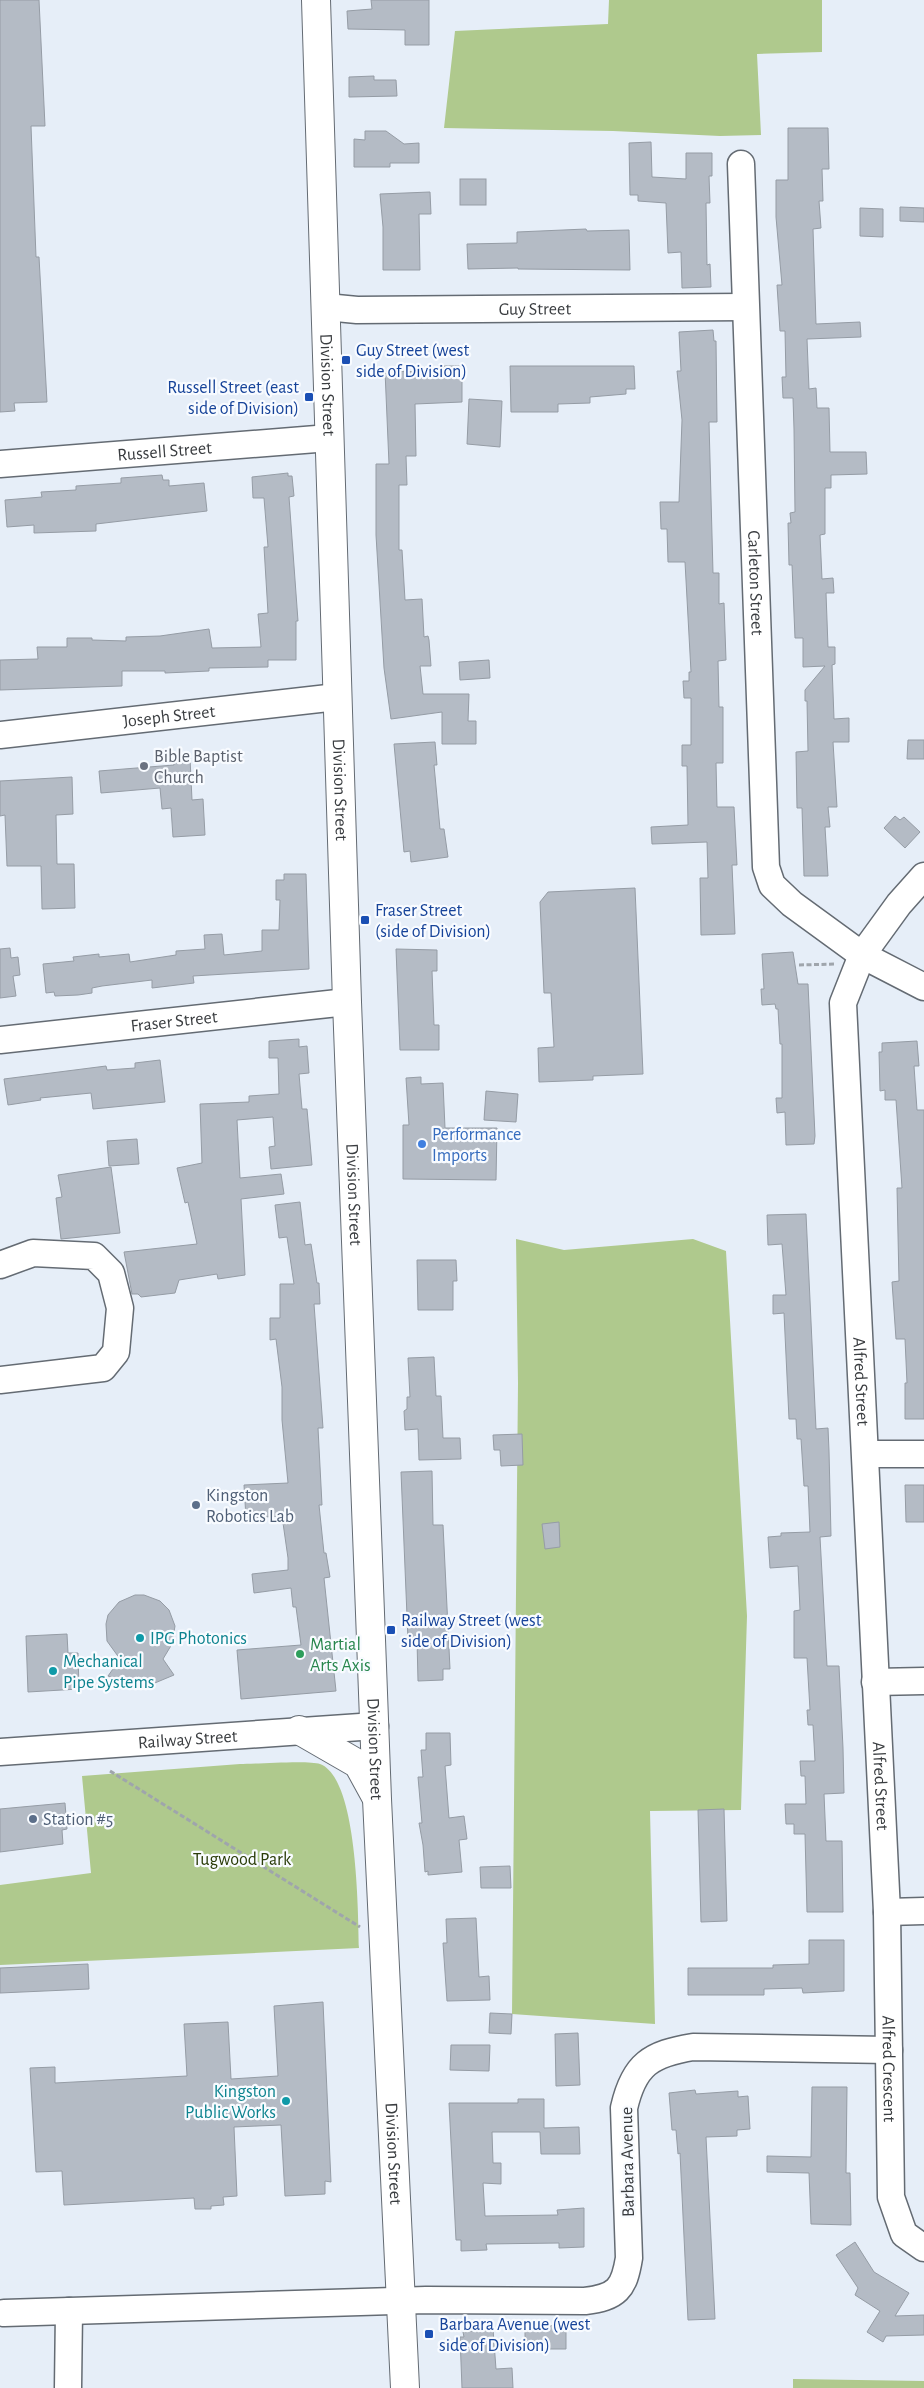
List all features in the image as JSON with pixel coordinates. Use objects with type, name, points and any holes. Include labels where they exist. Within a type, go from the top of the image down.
[{"type":"main road","name":"Division Street","points":[[316,0],[326,307],[328,438],[347,1002],[377,1798],[405,2388]]},
{"type":"main road","points":[[299,1730],[358,1764],[377,1798]]},
{"type":"street","name":"Carleton Street","points":[[741,164],[744,307],[766,867],[772,885],[852,959],[924,987]]},
{"type":"street","name":"Guy Street","points":[[326,307],[358,310],[744,307]]},
{"type":"street","name":"Russell Street","points":[[0,464],[328,438]]},
{"type":"street","name":"Joseph Street","points":[[0,736],[337,697]]},
{"type":"street","name":"Alfred Street","points":[[887,1912],[843,1003],[852,959],[924,876]]},
{"type":"street","name":"Fraser Street","points":[[0,1040],[347,1002]]},
{"type":"street","points":[[0,1266],[33,1253],[94,1256],[111,1273],[120,1308],[119,1336],[116,1352],[103,1368],[0,1380]]},
{"type":"street","points":[[866,1454],[924,1454]]},
{"type":"street","points":[[875,1682],[924,1681]]},
{"type":"street","name":"Railway Street","points":[[0,1752],[375,1726]]},
{"type":"street","points":[[887,1912],[924,1911]]},
{"type":"street","name":"Alfred Crescent","points":[[887,1912],[891,2197],[904,2234],[924,2248]]},
{"type":"street","name":"Barbara Avenue","points":[[401,2302],[585,2302],[602,2299],[618,2291],[626,2276],[629,2258],[624,2108],[628,2088],[641,2068],[666,2052],[694,2047],[889,2050]]},
{"type":"street","points":[[4,2313],[401,2302]]},
{"type":"street","points":[[68,2388],[69,2311]]},
{"type":"path","points":[[799,965],[852,959]]},
{"type":"path","points":[[110,1771],[363,1928]]},
{"type":"green space","points":[[609,0],[822,0],[822,52],[757,54],[761,135],[720,136],[613,131],[444,128],[455,31],[608,24]]},
{"type":"green space","points":[[516,1239],[564,1250],[693,1239],[726,1251],[747,1616],[741,1810],[650,1811],[655,2024],[512,2014],[518,1383]]},
{"type":"green space","name":"Tugwood Park","points":[[314,1763],[320,1764],[333,1774],[342,1793],[349,1819],[356,1877],[359,1948],[0,1965],[0,1885],[91,1873],[82,1776],[240,1764]]},
{"type":"green space","points":[[793,2379],[924,2381],[924,2388],[793,2388]]},
{"type":"building","points":[[0,0],[39,0],[45,126],[31,126],[36,257],[39,257],[47,402],[14,403],[15,411],[0,412]]},
{"type":"building","points":[[371,0],[429,0],[429,45],[405,45],[405,30],[348,29],[347,11],[372,9]]},
{"type":"building","points":[[374,76],[374,80],[396,80],[397,96],[349,97],[349,77]]},
{"type":"building","points":[[788,128],[828,128],[829,169],[822,169],[823,201],[819,201],[821,228],[813,229],[816,324],[860,322],[861,337],[807,339],[809,389],[816,388],[817,408],[829,408],[830,452],[866,452],[867,474],[831,475],[831,488],[825,488],[825,534],[820,535],[822,579],[833,578],[834,593],[826,593],[828,647],[835,647],[835,664],[832,665],[834,719],[849,718],[849,742],[833,742],[837,807],[828,807],[830,827],[825,827],[828,876],[804,876],[802,808],[797,808],[796,752],[808,751],[805,690],[825,666],[803,667],[803,638],[795,638],[792,565],[789,565],[788,523],[791,523],[790,513],[795,512],[793,398],[783,398],[782,377],[786,377],[785,331],[780,331],[777,285],[782,285],[776,217],[776,180],[788,180]]},
{"type":"building","points":[[365,131],[386,131],[404,144],[419,143],[419,163],[390,163],[390,167],[354,167],[354,139],[365,140]]},
{"type":"building","points":[[651,142],[652,177],[686,179],[686,153],[712,153],[712,176],[709,176],[710,203],[706,203],[707,265],[710,264],[711,287],[682,288],[681,252],[668,253],[666,203],[638,201],[638,195],[630,195],[629,143]]},
{"type":"building","points":[[460,179],[486,179],[486,205],[460,205]]},
{"type":"building","points":[[430,192],[431,214],[419,214],[420,270],[383,270],[383,227],[380,194]]},
{"type":"building","points":[[900,207],[924,208],[924,222],[900,221]]},
{"type":"building","points":[[860,208],[883,209],[883,237],[860,236]]},
{"type":"building","points":[[586,229],[587,231],[629,230],[630,270],[468,269],[467,244],[517,243],[517,232]]},
{"type":"building","points":[[713,330],[714,341],[716,341],[717,422],[709,422],[713,573],[719,573],[719,604],[724,603],[726,660],[718,661],[719,707],[723,707],[723,763],[716,763],[717,807],[734,807],[737,865],[732,865],[735,934],[701,935],[700,878],[708,878],[707,842],[652,844],[651,827],[688,825],[687,766],[682,766],[682,745],[691,745],[691,698],[684,698],[683,681],[689,681],[689,672],[691,672],[685,562],[668,562],[667,529],[661,529],[660,502],[679,502],[682,420],[677,371],[681,371],[679,332]]},
{"type":"building","points":[[438,366],[462,366],[462,402],[415,404],[416,456],[406,456],[407,485],[399,485],[399,550],[402,550],[405,600],[422,599],[424,637],[428,636],[429,640],[431,666],[420,666],[423,694],[469,694],[468,721],[476,721],[476,744],[442,744],[442,712],[391,719],[384,668],[376,535],[376,464],[389,464],[385,371],[439,372]]},
{"type":"building","points":[[510,366],[634,366],[635,389],[626,389],[626,394],[590,397],[590,403],[558,404],[558,412],[511,412]]},
{"type":"building","points":[[469,399],[502,401],[500,447],[467,444]]},
{"type":"building","points":[[288,473],[288,476],[292,476],[294,496],[289,497],[298,621],[296,621],[296,660],[268,660],[268,667],[209,668],[209,671],[165,673],[165,671],[122,671],[122,686],[0,690],[0,660],[38,659],[37,647],[67,647],[67,638],[126,641],[126,637],[160,636],[209,629],[212,648],[261,647],[258,614],[268,613],[264,547],[268,547],[264,498],[253,498],[252,477]]},
{"type":"building","points":[[162,475],[163,480],[169,480],[169,486],[204,483],[207,511],[96,524],[96,531],[34,533],[34,525],[7,527],[5,500],[42,497],[41,492],[76,490],[76,486],[121,483],[121,478]]},
{"type":"building","points":[[489,660],[490,678],[460,680],[459,662]]},
{"type":"building","points":[[908,740],[924,740],[924,759],[907,759]]},
{"type":"building","points":[[435,742],[437,765],[434,765],[440,829],[444,829],[448,857],[411,862],[410,851],[404,852],[394,744]]},
{"type":"building","points":[[190,758],[192,800],[203,799],[205,835],[173,837],[171,808],[162,809],[160,788],[101,793],[99,771],[174,765],[173,759]]},
{"type":"building","points":[[72,777],[73,814],[56,815],[57,864],[74,864],[75,908],[42,909],[41,866],[7,866],[5,815],[0,816],[0,781]]},
{"type":"building","points":[[895,816],[900,820],[904,817],[920,832],[905,848],[884,828]]},
{"type":"building","points":[[284,874],[306,874],[309,969],[193,976],[194,983],[152,988],[152,980],[92,988],[92,993],[78,995],[55,996],[54,992],[46,993],[43,964],[74,961],[73,957],[99,954],[99,957],[129,954],[130,962],[176,955],[176,951],[205,949],[204,935],[222,934],[224,955],[262,951],[262,930],[279,930],[280,900],[276,900],[276,880],[284,880]]},
{"type":"building","points":[[635,888],[643,1074],[593,1076],[593,1080],[539,1082],[538,1048],[554,1047],[551,993],[544,993],[540,902],[548,892]]},
{"type":"building","points":[[10,948],[11,958],[18,957],[20,975],[13,976],[16,996],[0,998],[0,949]]},
{"type":"building","points":[[396,949],[437,950],[437,971],[432,971],[434,1025],[439,1025],[439,1050],[400,1050]]},
{"type":"building","points":[[793,952],[798,984],[808,984],[814,1144],[786,1145],[785,1112],[777,1113],[776,1098],[782,1098],[782,1044],[780,1044],[778,1009],[776,1009],[775,1004],[762,1005],[761,989],[764,989],[762,954]]},
{"type":"building","points":[[299,1039],[299,1047],[307,1046],[309,1073],[299,1074],[302,1109],[307,1109],[312,1165],[271,1169],[269,1147],[275,1146],[273,1117],[237,1120],[240,1178],[281,1174],[284,1194],[241,1199],[245,1275],[218,1279],[217,1274],[179,1280],[175,1293],[141,1297],[138,1294],[132,1294],[124,1252],[197,1244],[188,1202],[185,1203],[177,1168],[202,1163],[200,1104],[249,1102],[249,1096],[279,1094],[278,1058],[269,1058],[269,1041]]},
{"type":"building","points":[[917,1041],[919,1066],[914,1066],[917,1110],[924,1110],[924,1419],[905,1419],[905,1383],[907,1383],[905,1339],[896,1339],[892,1282],[899,1281],[897,1188],[902,1188],[896,1100],[885,1100],[885,1090],[880,1091],[879,1052],[882,1052],[882,1043]]},
{"type":"building","points":[[160,1060],[165,1102],[93,1109],[91,1093],[40,1098],[41,1100],[8,1105],[4,1079],[106,1066],[107,1070],[135,1068],[135,1063]]},
{"type":"building","points":[[421,1077],[421,1084],[443,1083],[445,1128],[497,1128],[496,1180],[403,1179],[403,1125],[409,1125],[406,1078]]},
{"type":"building","points":[[486,1091],[518,1094],[516,1122],[484,1120]]},
{"type":"building","points":[[137,1139],[139,1164],[109,1166],[107,1141]]},
{"type":"building","points":[[111,1167],[120,1233],[61,1239],[56,1198],[62,1197],[58,1175]]},
{"type":"building","points":[[300,1202],[305,1245],[311,1244],[317,1283],[319,1283],[320,1304],[314,1304],[323,1428],[318,1428],[322,1505],[319,1505],[324,1553],[326,1553],[330,1577],[324,1578],[336,1691],[241,1699],[237,1650],[301,1645],[296,1607],[293,1607],[291,1588],[254,1593],[252,1574],[288,1570],[288,1558],[282,1516],[246,1518],[244,1485],[288,1483],[282,1420],[282,1387],[276,1339],[270,1340],[270,1318],[280,1318],[280,1284],[294,1284],[287,1237],[279,1238],[275,1205]]},
{"type":"building","points":[[806,1214],[816,1429],[828,1428],[831,1536],[820,1537],[827,1666],[839,1666],[843,1748],[844,1793],[824,1794],[826,1841],[842,1841],[843,1912],[807,1912],[805,1834],[794,1834],[794,1824],[786,1824],[785,1804],[806,1804],[805,1776],[801,1776],[800,1761],[815,1761],[813,1725],[808,1725],[807,1710],[810,1710],[807,1658],[794,1658],[794,1611],[800,1610],[798,1566],[770,1568],[768,1537],[781,1536],[781,1533],[810,1532],[808,1486],[804,1486],[801,1439],[797,1439],[796,1419],[789,1419],[784,1313],[773,1314],[773,1295],[786,1295],[782,1244],[768,1245],[767,1215]]},
{"type":"building","points":[[417,1260],[456,1260],[457,1281],[453,1281],[453,1310],[418,1310]]},
{"type":"building","points":[[434,1357],[436,1396],[441,1396],[443,1438],[460,1438],[461,1459],[419,1460],[418,1429],[405,1430],[404,1411],[407,1409],[407,1397],[410,1397],[408,1358]]},
{"type":"building","points":[[522,1434],[523,1465],[501,1466],[500,1450],[494,1450],[493,1435]]},
{"type":"building","points":[[432,1471],[433,1525],[443,1525],[450,1669],[443,1669],[443,1680],[418,1681],[417,1640],[408,1640],[401,1472]]},
{"type":"building","points":[[905,1485],[924,1485],[924,1522],[906,1522]]},
{"type":"building","points":[[559,1522],[560,1547],[545,1549],[542,1524]]},
{"type":"building","name":"IPG Photonics","points":[[135,1595],[144,1595],[160,1601],[169,1610],[175,1626],[172,1644],[163,1659],[174,1675],[150,1685],[128,1684],[108,1676],[120,1659],[107,1641],[106,1624],[108,1615],[119,1602]]},
{"type":"building","name":"Mechanical Pipe Systems","points":[[67,1634],[68,1653],[78,1653],[79,1689],[28,1692],[26,1636]]},
{"type":"building","points":[[426,1733],[450,1733],[451,1765],[445,1766],[449,1818],[464,1816],[467,1839],[459,1840],[462,1872],[428,1875],[428,1871],[425,1872],[419,1823],[422,1823],[418,1777],[423,1777],[421,1750],[426,1750]]},
{"type":"building","name":"Station #5","points":[[65,1803],[67,1829],[62,1830],[63,1844],[0,1852],[0,1809]]},
{"type":"building","points":[[724,1809],[727,1921],[701,1922],[698,1810]]},
{"type":"building","points":[[510,1866],[511,1888],[481,1888],[480,1867]]},
{"type":"building","points":[[476,1918],[479,1977],[489,1976],[490,2000],[447,2001],[443,1943],[447,1943],[446,1919]]},
{"type":"building","points":[[809,1940],[844,1940],[844,1991],[803,1993],[802,1988],[764,1989],[764,1995],[688,1995],[688,1968],[773,1968],[773,1965],[809,1964]]},
{"type":"building","points":[[88,1964],[89,1989],[0,1993],[0,1968]]},
{"type":"building","points":[[323,2002],[331,2182],[325,2181],[325,2194],[285,2196],[281,2125],[234,2127],[237,2196],[223,2197],[224,2205],[211,2206],[211,2209],[195,2209],[194,2198],[64,2205],[62,2171],[36,2172],[30,2068],[55,2067],[55,2083],[187,2076],[184,2024],[228,2022],[231,2079],[278,2076],[274,2006]]},
{"type":"building","points":[[490,2013],[512,2014],[511,2034],[489,2033]]},
{"type":"building","points":[[578,2033],[580,2085],[556,2086],[555,2034]]},
{"type":"building","points":[[451,2045],[490,2045],[489,2071],[450,2070]]},
{"type":"building","points":[[812,2087],[847,2087],[846,2173],[850,2173],[851,2225],[811,2224],[809,2173],[767,2172],[767,2156],[811,2157]]},
{"type":"building","points":[[695,2090],[696,2094],[738,2091],[738,2097],[748,2096],[750,2129],[737,2130],[737,2136],[706,2137],[715,2319],[688,2320],[680,2153],[678,2154],[676,2130],[672,2130],[669,2093]]},
{"type":"building","points":[[518,2099],[544,2099],[544,2128],[579,2127],[580,2154],[541,2154],[540,2132],[492,2132],[493,2163],[501,2163],[501,2184],[483,2183],[485,2216],[558,2215],[557,2210],[584,2208],[584,2247],[559,2248],[559,2243],[486,2244],[487,2250],[461,2251],[461,2240],[456,2240],[449,2103],[518,2103]]},
{"type":"building","points":[[855,2242],[874,2272],[909,2293],[895,2316],[924,2315],[924,2335],[886,2336],[883,2342],[867,2332],[880,2311],[855,2295],[858,2288],[836,2255]]},
{"type":"building","points":[[525,2325],[566,2326],[566,2349],[525,2349]]},
{"type":"building","points":[[493,2329],[496,2369],[512,2368],[513,2388],[462,2388],[460,2337],[464,2337],[463,2332]]},
{"type":"place","name":"Guy Street (west side of Division)","points":[[346,360]]},
{"type":"place","name":"Russell Street (east side of Division)","points":[[309,397]]},
{"type":"place","name":"Bible Baptist Church","points":[[144,766]]},
{"type":"place","name":"Fraser Street (side of Division)","points":[[365,920]]},
{"type":"place","name":"Performance Imports","points":[[422,1144]]},
{"type":"place","name":"Kingston Robotics Lab","points":[[196,1505]]},
{"type":"place","name":"Railway Street (west side of Division)","points":[[391,1630]]},
{"type":"place","name":"IPG Photonics","points":[[140,1638]]},
{"type":"place","name":"Martial Arts Axis","points":[[300,1654]]},
{"type":"place","name":"Mechanical Pipe Systems","points":[[53,1671]]},
{"type":"place","name":"Station #5","points":[[33,1819]]},
{"type":"place","name":"Kingston Public Works","points":[[286,2101]]},
{"type":"place","name":"Barbara Avenue (west side of Division)","points":[[429,2334]]}]
